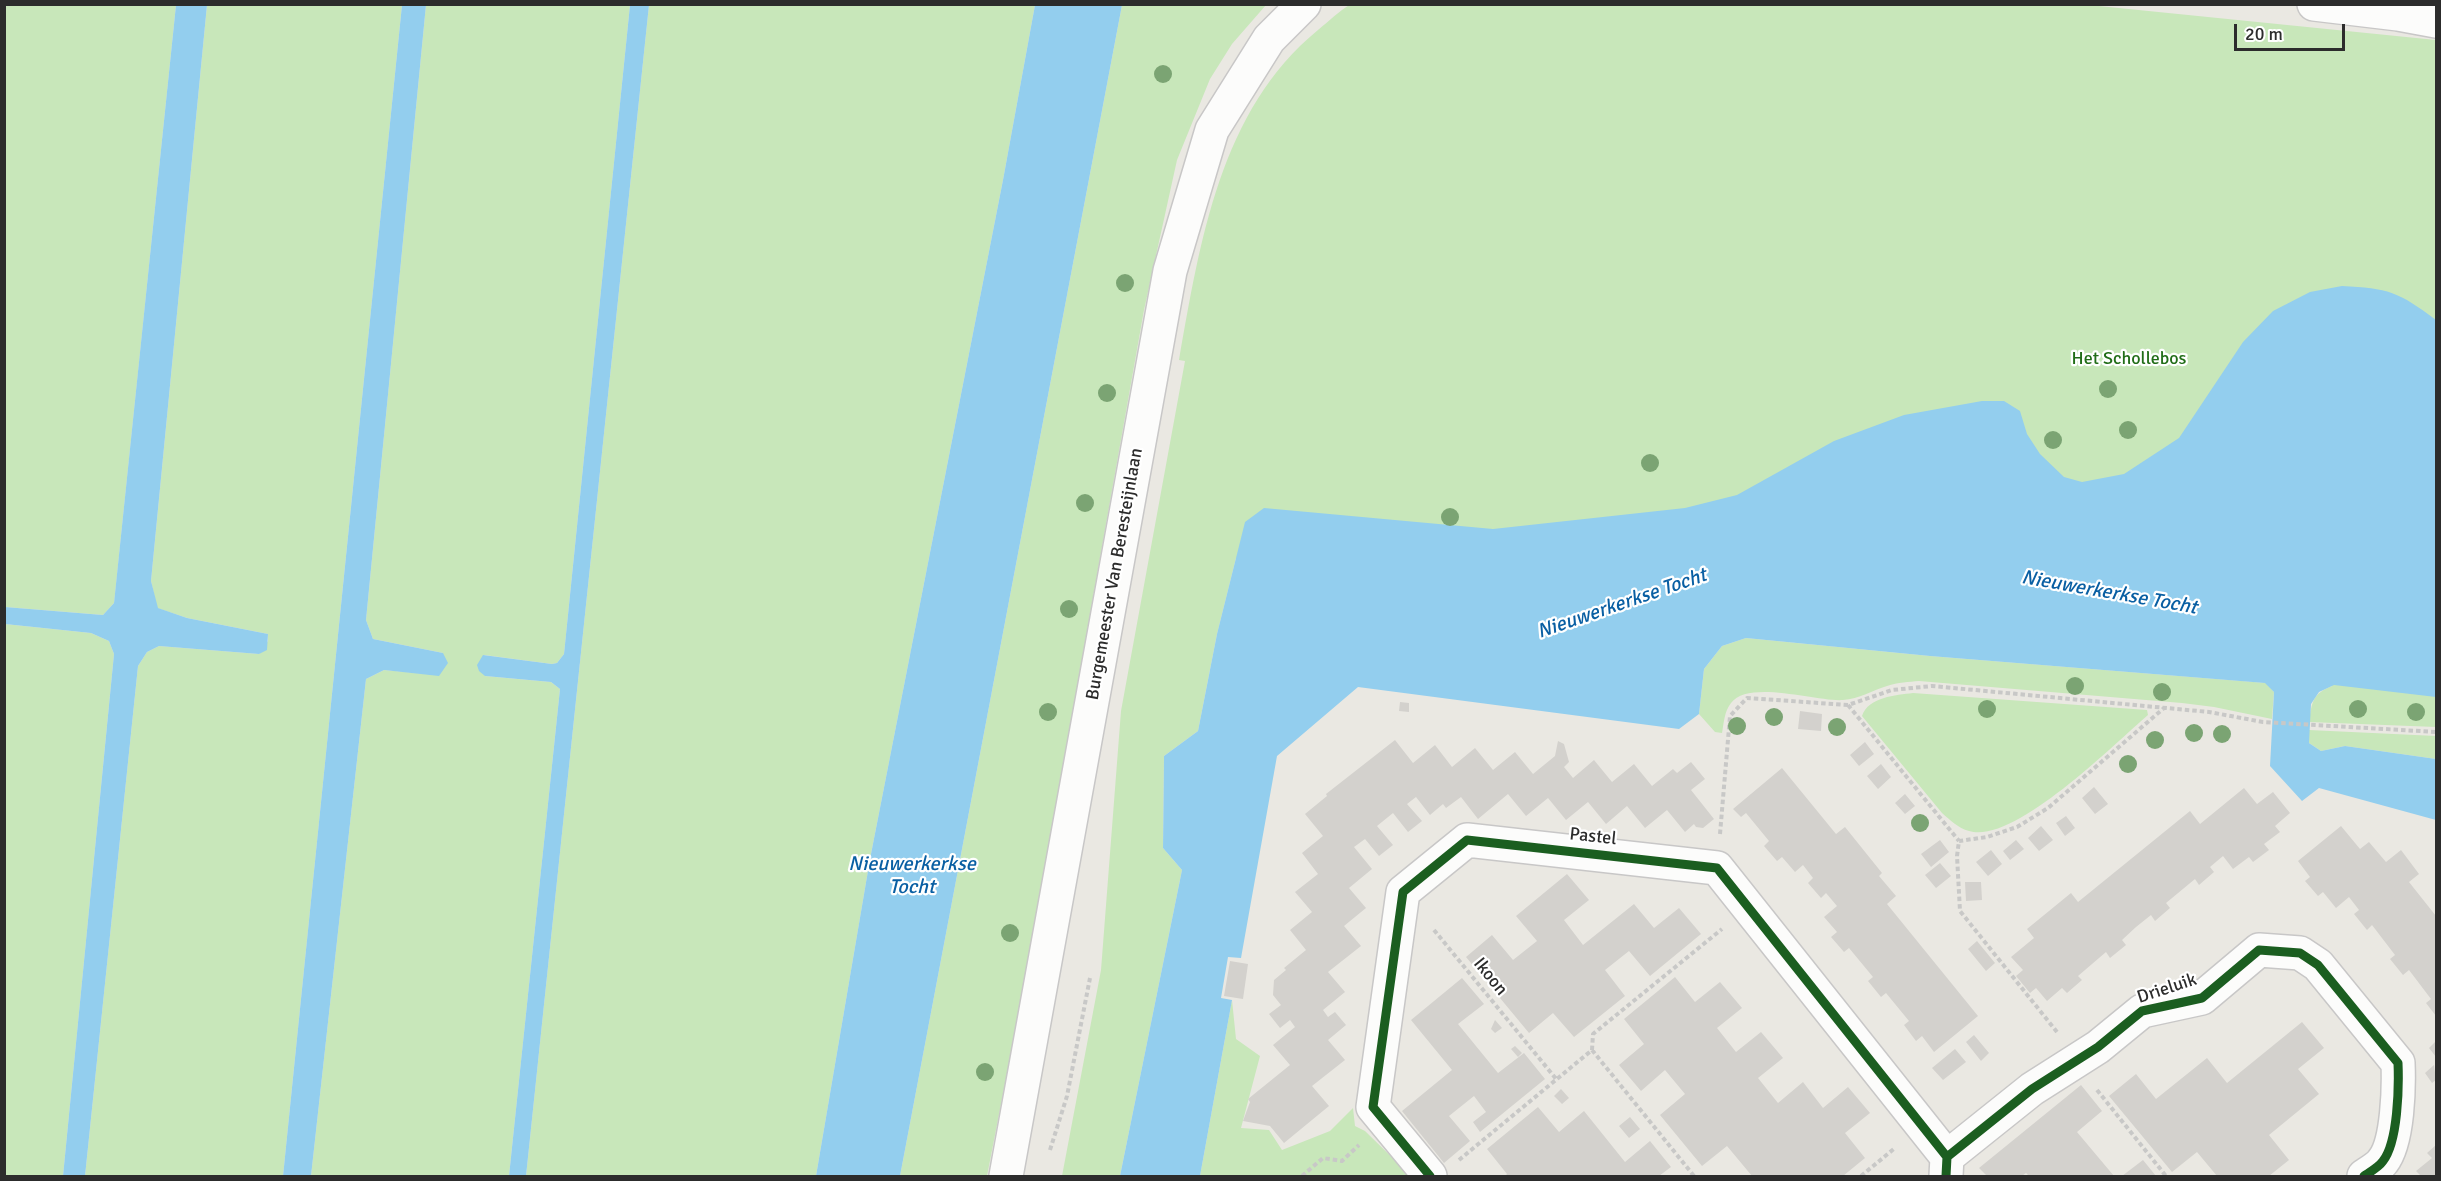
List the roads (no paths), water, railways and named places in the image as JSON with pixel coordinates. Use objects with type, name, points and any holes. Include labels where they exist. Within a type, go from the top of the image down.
[{"type":"street","name":"Burgemeester Van Beresteijnlaan","points":[[1005,1176],[1170,271],[1212,130],[1269,39],[1304,4]]},
{"type":"street","points":[[2314,4],[2436,21]]},
{"type":"street","points":[[2398,14],[2436,13]]},
{"type":"street","name":"Pastel","points":[[1444,1169],[1384,1123],[1373,1107],[1403,891],[1467,840],[1717,868],[1922,1126],[1946,1167]]},
{"type":"street","name":"Drieluik","points":[[1946,1167],[2032,1089],[2098,1047],[2142,1011],[2202,998],[2259,950],[2300,953],[2318,965],[2398,1063],[2399,1083],[2391,1142],[2383,1161],[2364,1176]]},
{"type":"water","points":[[176,5],[207,5],[151,581],[158,608],[187,618],[268,634],[267,650],[259,654],[159,646],[147,652],[138,666],[85,1176],[63,1176],[114,654],[109,641],[91,633],[5,624],[5,607],[103,615],[114,603]]},
{"type":"water","points":[[402,5],[426,5],[366,620],[373,639],[443,653],[448,663],[439,676],[384,670],[366,679],[311,1176],[283,1176]]},
{"type":"water","points":[[630,5],[649,5],[526,1176],[509,1176],[560,689],[551,682],[485,676],[479,671],[477,665],[483,655],[552,664],[557,663],[564,654]]},
{"type":"water","name":"Nieuwerkerkse Tocht","points":[[1035,5],[1122,5],[900,1176],[816,1176],[870,859]]},
{"type":"water","points":[[2342,286],[2371,288],[2392,293],[2412,303],[2436,320],[2436,697],[2334,685],[2319,692],[2311,704],[2309,743],[2321,751],[2345,746],[2436,759],[2436,820],[2319,788],[2302,801],[2270,766],[2274,692],[2265,683],[1930,656],[1746,638],[1722,646],[1704,669],[1699,714],[1679,729],[1358,687],[1277,756],[1241,958],[1228,957],[1221,998],[1232,1000],[1200,1176],[1120,1176],[1182,870],[1163,848],[1164,756],[1198,731],[1217,634],[1245,522],[1264,508],[1493,529],[1685,508],[1737,495],[1834,441],[1904,415],[1982,401],[2004,401],[2020,411],[2027,434],[2040,454],[2064,477],[2082,482],[2124,474],[2179,438],[2243,342],[2273,311],[2310,292]]},
{"type":"park label","name":"Het Schollebos","points":[[2129,359]]}]
